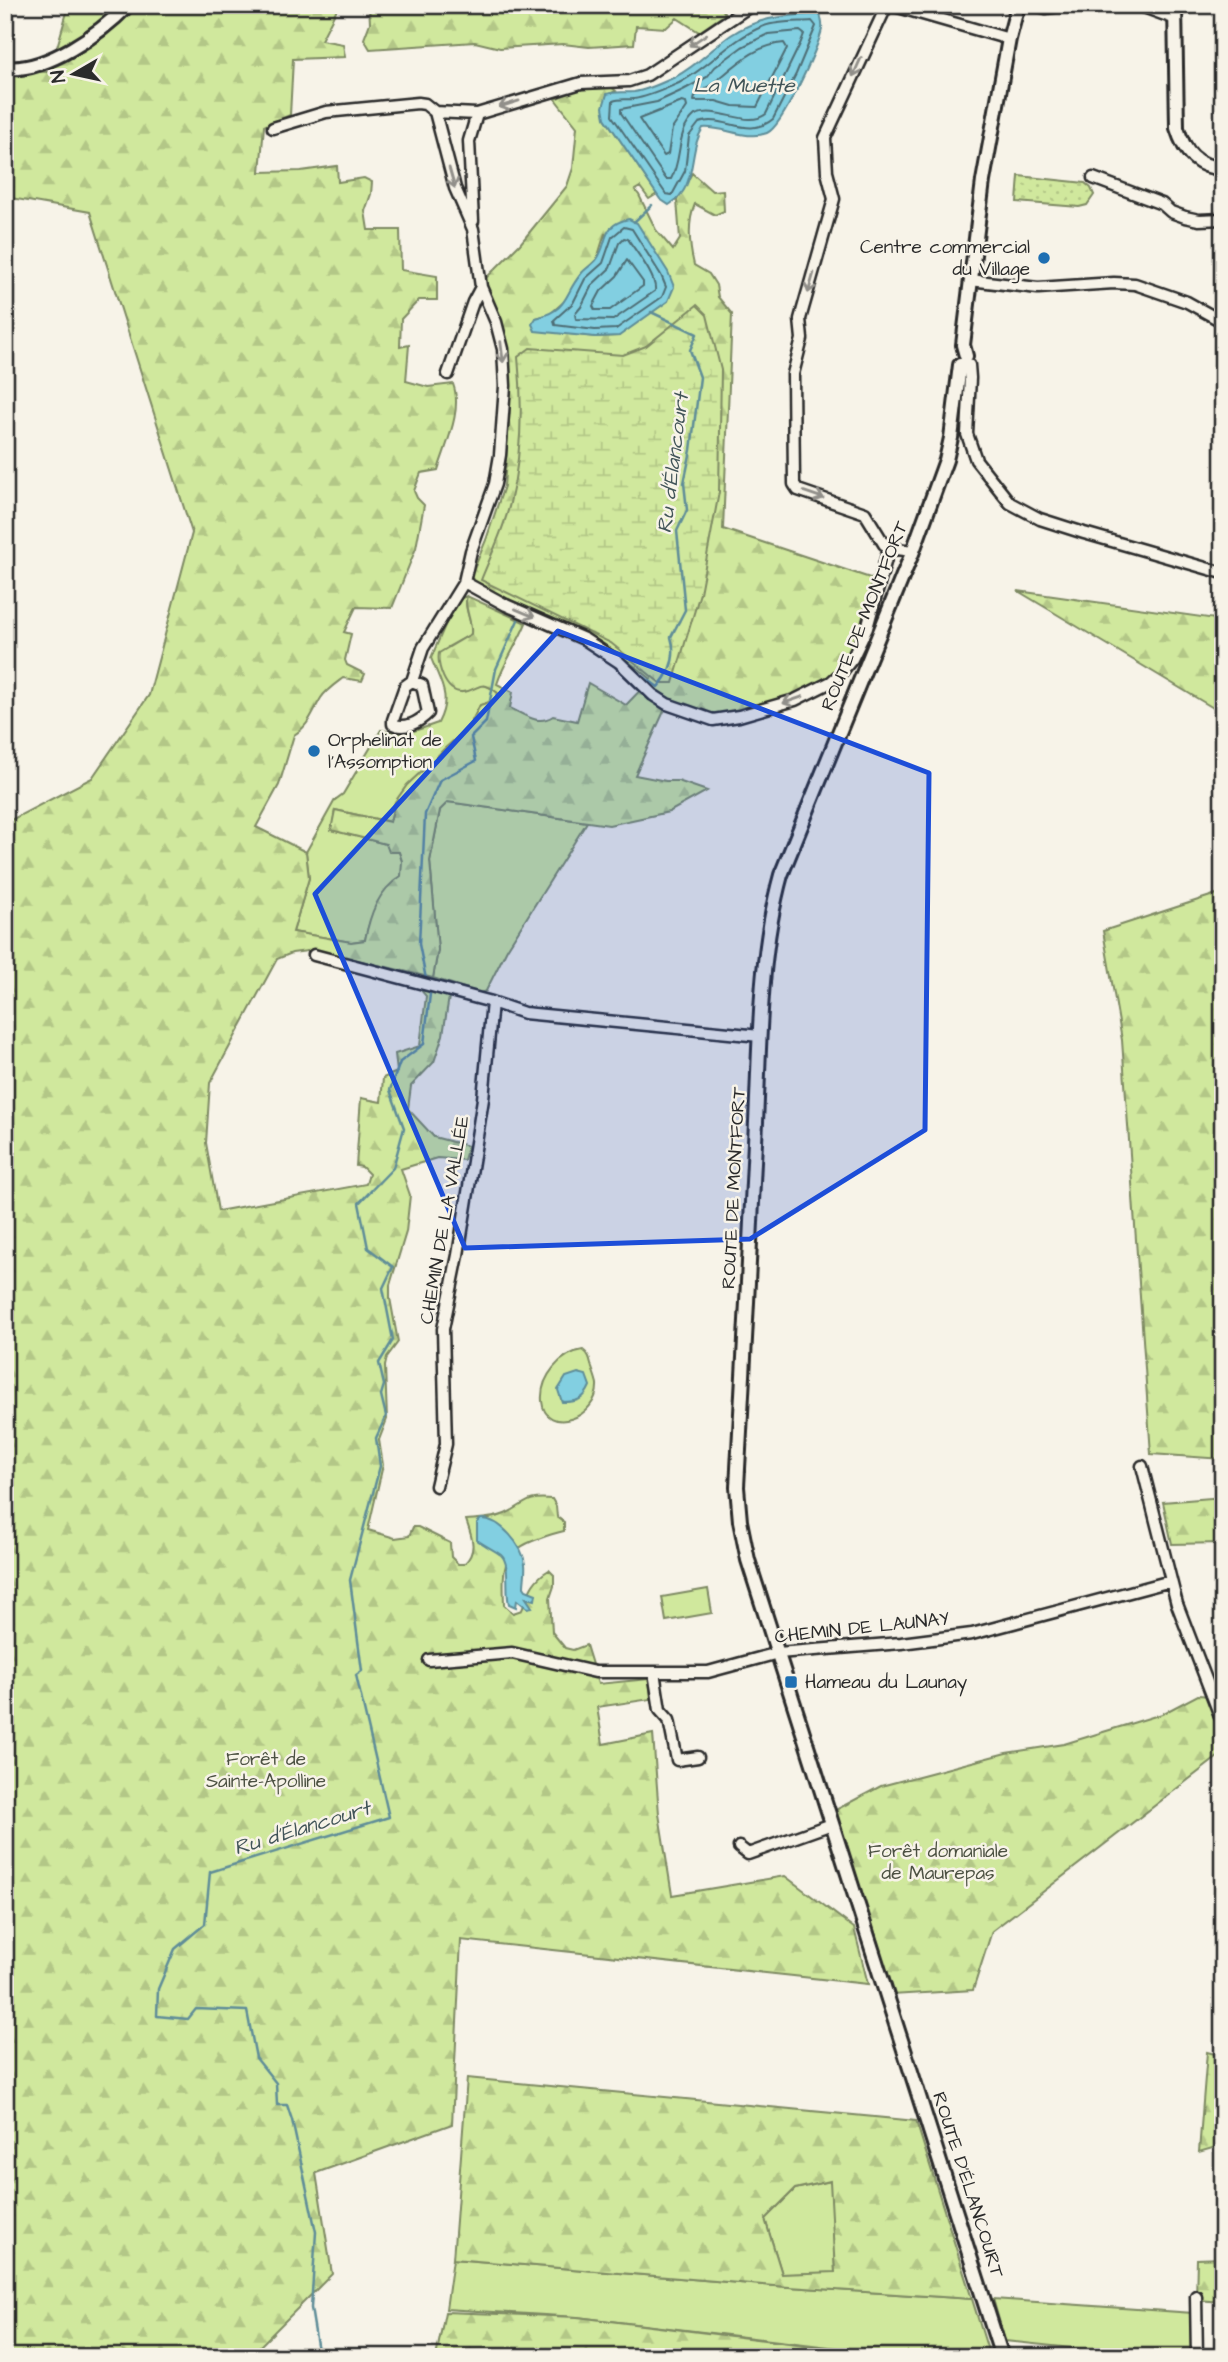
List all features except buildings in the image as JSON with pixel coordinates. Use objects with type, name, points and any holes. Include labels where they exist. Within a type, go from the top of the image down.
[{"type":"street","points":[[5,68],[34,67],[49,61],[103,27],[128,5]]},
{"type":"street","points":[[273,128],[326,112],[418,103],[425,104],[435,112],[477,114],[580,83],[629,81],[646,75],[747,8],[756,5]]},
{"type":"street","points":[[913,551],[889,548],[865,513],[798,490],[794,484],[793,374],[802,339],[800,319],[834,199],[827,172],[825,138],[889,5],[1009,39]]},
{"type":"street","name":"ROUTE DE MONTFORT","points":[[896,2024],[748,1560],[740,1521],[737,1487],[760,1036],[766,944],[771,908],[780,875],[913,551],[946,460],[965,362],[963,345],[983,181],[1009,39],[1018,5]]},
{"type":"street","points":[[1035,5],[1046,8],[1066,5]]},
{"type":"street","points":[[1138,5],[1175,12],[1177,128],[1183,147],[1195,160],[1209,167],[1223,168]]},
{"type":"street","points":[[435,112],[455,188],[473,229]]},
{"type":"street","points":[[412,681],[422,685],[428,713],[421,720],[403,727],[397,726],[393,724],[394,716],[405,686],[412,681],[424,648],[464,582],[471,551],[495,484],[500,455],[505,386],[503,349],[496,322],[481,288],[473,229],[469,141],[477,114]]},
{"type":"street","points":[[1093,178],[1162,204],[1171,212],[1185,217],[1199,220],[1223,219]]},
{"type":"street","points":[[970,281],[1038,288],[1135,284],[1187,302],[1221,318]]},
{"type":"street","points":[[448,374],[473,302],[481,288]]},
{"type":"street","points":[[965,362],[970,378],[967,434],[976,460],[1010,503],[1040,519],[1073,530],[1223,572]]},
{"type":"street","points":[[464,582],[506,605],[584,639],[619,662],[640,684],[667,704],[713,720],[750,713],[815,691],[831,682],[852,659],[867,628],[889,548]]},
{"type":"street","points":[[314,955],[524,1013],[760,1036]]},
{"type":"street","name":"CHEMIN DE LA VALLÉE","points":[[436,1486],[446,1444],[443,1329],[483,1099],[492,1002]]},
{"type":"street","points":[[1142,1466],[1177,1604],[1222,1721]]},
{"type":"street","name":"CHEMIN DE LAUNAY","points":[[429,1660],[512,1653],[595,1672],[708,1672],[778,1653],[972,1634],[1171,1581]]},
{"type":"street","points":[[654,1672],[660,1710],[669,1720],[677,1760],[698,1757]]},
{"type":"street","points":[[739,1847],[748,1854],[832,1824]]},
{"type":"street","name":"ROUTE D'ÉLANCOURT","points":[[896,2024],[1002,2357]]},
{"type":"street","points":[[1196,2296],[1197,2357]]},
{"type":"highlighted area","points":[[558,631],[929,773],[925,1130],[750,1239],[465,1248],[315,894]]},
{"type":"green space","name":"Forêt de Sainte-Apolline","points":[[69,5],[339,5],[321,40],[343,44],[345,57],[293,59],[290,115],[264,126],[260,172],[301,171],[337,166],[338,182],[364,178],[372,182],[365,211],[368,230],[400,230],[401,270],[437,276],[437,300],[419,300],[401,319],[400,347],[409,345],[406,381],[428,387],[453,384],[456,394],[455,416],[438,470],[421,473],[414,491],[424,505],[416,548],[392,608],[356,607],[344,632],[351,634],[345,660],[347,665],[365,674],[362,681],[343,678],[325,692],[307,723],[294,735],[279,785],[256,827],[306,852],[309,878],[293,932],[351,942],[365,940],[376,904],[386,889],[401,876],[402,861],[399,852],[389,852],[386,844],[331,830],[335,810],[390,822],[395,802],[407,785],[469,727],[480,705],[496,700],[498,693],[487,686],[462,692],[451,688],[443,677],[439,664],[439,653],[471,634],[467,596],[526,623],[497,684],[513,692],[510,708],[526,716],[537,720],[553,716],[577,721],[588,683],[626,705],[651,679],[609,649],[469,581],[504,486],[510,407],[508,359],[483,281],[520,244],[567,186],[573,168],[577,127],[555,99],[575,90],[611,87],[616,91],[607,95],[605,118],[657,194],[649,199],[640,187],[635,190],[656,230],[673,250],[680,239],[677,200],[692,173],[712,191],[723,190],[724,211],[715,215],[695,204],[690,234],[694,265],[709,274],[716,285],[718,297],[732,314],[723,529],[873,579],[861,624],[841,675],[712,726],[665,709],[635,775],[678,781],[707,791],[669,812],[609,825],[448,802],[440,810],[430,861],[438,950],[433,978],[315,950],[292,953],[277,959],[210,1083],[206,1143],[218,1211],[366,1184],[369,1174],[362,1167],[356,1166],[361,1098],[381,1102],[383,1078],[397,1072],[395,1054],[420,1046],[426,996],[419,988],[449,997],[443,1035],[434,1062],[411,1086],[408,1109],[434,1137],[468,1146],[464,1160],[437,1158],[401,1169],[410,1195],[406,1232],[390,1285],[398,1342],[387,1357],[385,1366],[387,1419],[379,1440],[383,1465],[368,1530],[395,1538],[409,1536],[413,1527],[418,1527],[450,1543],[451,1557],[458,1564],[464,1564],[472,1549],[472,1538],[466,1520],[501,1516],[531,1500],[552,1499],[557,1517],[564,1522],[564,1531],[526,1544],[510,1556],[504,1572],[504,1605],[513,1613],[522,1610],[535,1582],[549,1570],[554,1575],[550,1598],[552,1632],[565,1648],[573,1650],[586,1645],[598,1684],[649,1679],[651,1699],[597,1707],[603,1744],[653,1734],[659,1814],[672,1895],[785,1876],[854,1928],[868,1984],[461,1940],[452,2124],[316,2173],[332,2274],[254,2352],[262,2357],[5,2357],[5,823],[92,778],[149,695],[192,533],[90,212],[5,197],[5,71],[50,72]],"holes":[[[605,233],[619,336],[595,337],[535,330],[536,318],[550,314],[567,299],[580,275],[597,259]]]},
{"type":"green space","points":[[369,5],[720,5],[725,14],[699,32],[677,18],[666,28],[636,26],[634,44],[589,47],[563,44],[500,48],[475,42],[370,49],[364,39],[370,23]]},
{"type":"green space","points":[[1019,176],[1085,183],[1094,195],[1087,205],[1079,207],[1017,202]]},
{"type":"green space","points":[[697,305],[707,315],[721,370],[719,492],[700,593],[673,683],[660,683],[611,643],[481,580],[504,522],[517,467],[521,412],[518,357],[530,348],[623,355],[646,346]]},
{"type":"green space","points":[[1018,591],[1223,620],[1223,801],[1215,709]]},
{"type":"green space","points":[[467,596],[471,634],[448,647],[462,692],[485,686],[498,693],[496,700],[480,705],[469,727],[443,750],[395,802],[390,822],[335,810],[332,830],[386,844],[399,852],[402,861],[402,876],[382,896],[365,940],[351,942],[293,932],[309,878],[306,852],[335,800],[343,794],[381,730],[404,733],[438,723],[445,697],[431,658],[456,600]]},
{"type":"green space","points":[[448,802],[587,822],[507,949],[486,991],[480,993],[433,978],[438,950],[430,861],[440,810]]},
{"type":"green space","points":[[1223,892],[1223,1459],[1151,1454],[1122,1040],[1103,931]]},
{"type":"green space","points":[[583,1350],[589,1358],[596,1380],[595,1396],[590,1406],[581,1414],[571,1419],[552,1418],[545,1412],[542,1401],[544,1383],[560,1361]]},
{"type":"green space","points":[[1223,1497],[1223,1543],[1172,1544],[1163,1502]]},
{"type":"green space","points":[[708,1589],[712,1613],[666,1621],[662,1597]]},
{"type":"green space","name":"Forêt domaniale de Maurepas","points":[[1198,1695],[1223,1697],[1223,1753],[992,1931],[973,1990],[892,1995],[828,1814],[881,1786],[1006,1753],[1064,1744],[1162,1714]]},
{"type":"green space","points":[[1207,2052],[1223,2056],[1223,2145],[1199,2152]]},
{"type":"green space","points":[[467,2078],[916,2121],[972,2299],[774,2286],[453,2259]],"holes":[[[830,2181],[835,2272],[782,2274],[765,2219],[795,2189]]]},
{"type":"green space","points":[[831,2181],[835,2273],[782,2274],[765,2219],[795,2189]]},
{"type":"green space","points":[[1223,2258],[1223,2302],[1196,2300],[1197,2259]]},
{"type":"green space","points":[[453,2259],[774,2286],[972,2299],[990,2357],[913,2357],[577,2317],[446,2309]]},
{"type":"green space","points":[[993,2299],[1193,2313],[1192,2357],[1156,2357],[1005,2341]]},
{"type":"green space","points":[[445,2312],[577,2317],[845,2350],[844,2357],[436,2357]]},
{"type":"water","name":"La Muette","points":[[820,13],[822,29],[814,52],[799,86],[774,128],[767,133],[751,135],[703,128],[698,137],[685,189],[669,205],[660,199],[605,118],[603,107],[607,94],[639,91],[675,77],[731,35],[752,24],[774,18]]},
{"type":"water","points":[[629,219],[637,223],[668,272],[674,287],[668,301],[619,336],[595,337],[535,331],[532,324],[536,318],[560,306],[581,274],[597,259],[613,225]]},
{"type":"water","points":[[578,1373],[586,1375],[590,1386],[588,1391],[579,1399],[562,1402],[558,1390],[566,1377]]},
{"type":"water","points":[[481,1519],[503,1528],[520,1549],[525,1564],[524,1587],[536,1594],[535,1600],[526,1598],[532,1607],[527,1608],[517,1600],[516,1607],[509,1604],[504,1559],[477,1540],[477,1523]]},
{"type":"waterway","name":"Ru d'Élancourt","points":[[634,222],[652,205]]},
{"type":"waterway","name":"Ru d'Élancourt","points":[[633,669],[658,687],[672,664],[671,637],[685,610],[677,531],[687,510],[684,483],[700,377],[690,350],[697,334],[651,312]]},
{"type":"waterway","name":"Ru d'Élancourt","points":[[426,979],[419,944],[425,814],[440,780],[476,761],[471,737],[486,722],[496,669],[518,620]]},
{"type":"waterway","name":"Ru d'Élancourt","points":[[319,2357],[311,2308],[316,2232],[292,2120],[287,2105],[277,2105],[276,2083],[256,2058],[247,2011],[196,2009],[188,2019],[157,2016],[158,1989],[175,1949],[205,1924],[210,1872],[389,1817],[356,1675],[362,1671],[350,1580],[380,1466],[376,1438],[386,1416],[381,1395],[384,1385],[379,1363],[393,1340],[383,1288],[393,1267],[368,1248],[359,1203],[393,1168],[404,1128],[390,1090],[400,1062],[424,1044],[430,994]]},
{"type":"place","name":"Centre commercial du Village","points":[[1044,258]]},
{"type":"place","name":"Orphelinat de l'Assomption","points":[[314,751]]},
{"type":"place","name":"Hameau du Launay","points":[[791,1682]]}]
